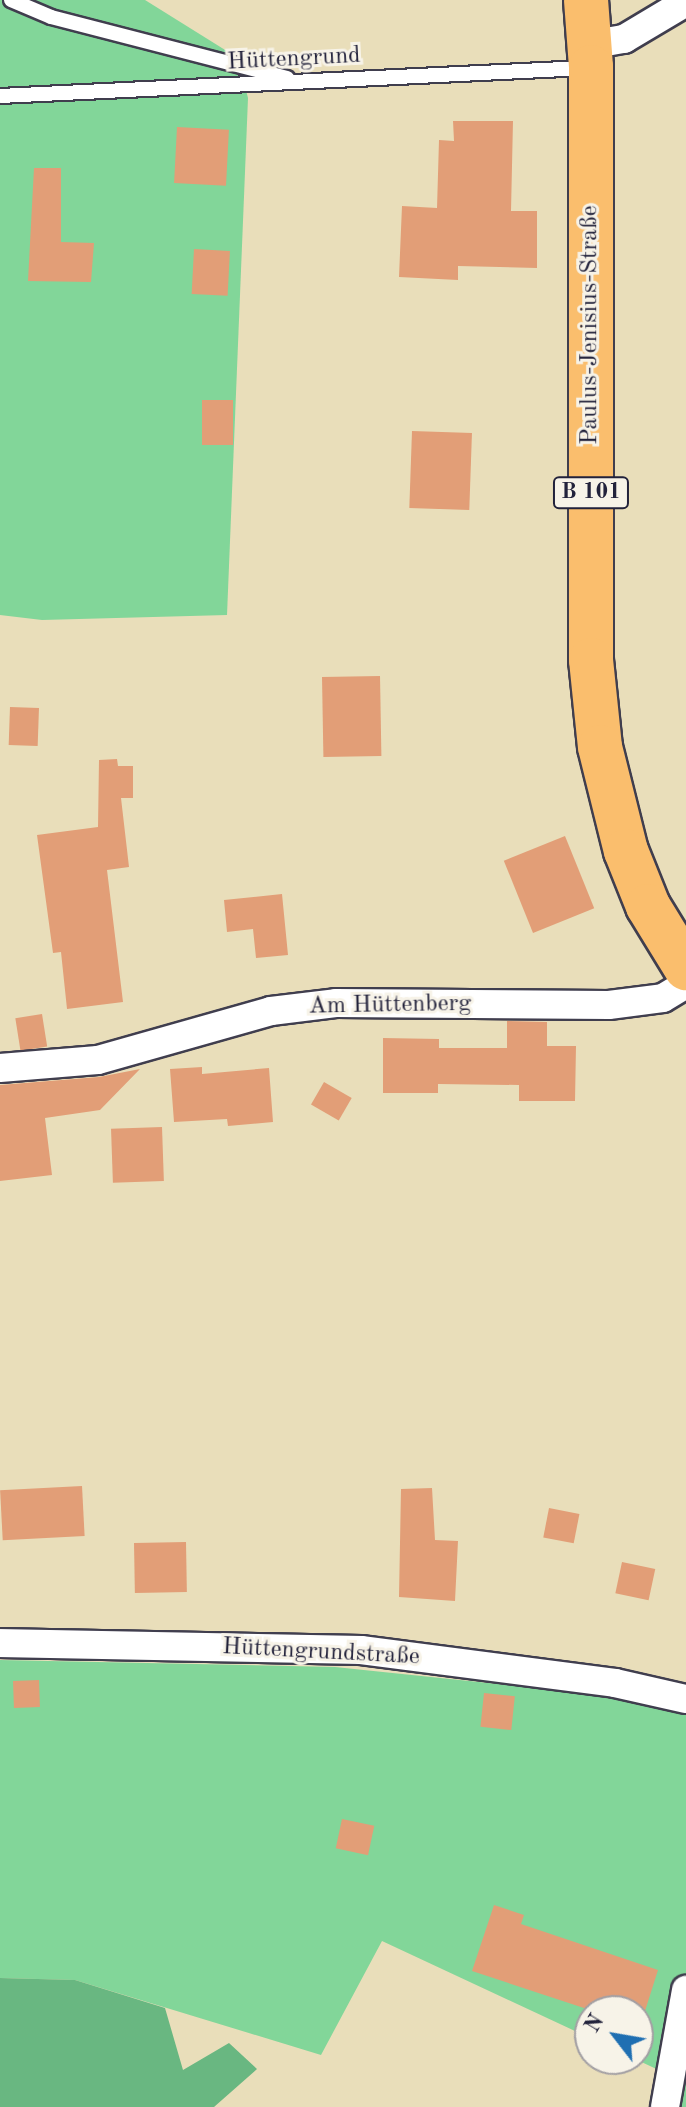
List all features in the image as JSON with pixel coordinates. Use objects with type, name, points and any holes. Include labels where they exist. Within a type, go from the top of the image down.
[{"type":"main road","name":"Paulus-Jenisius-Straße","points":[[586,0],[590,56],[591,660],[605,775],[626,851],[648,906],[686,968]]},
{"type":"street","points":[[590,56],[686,2]]},
{"type":"street","name":"Am Hüttenberg","points":[[0,1068],[98,1060],[271,1011],[336,1003],[609,1005],[663,998],[686,984]]},
{"type":"street","name":"Hüttengrundstraße","points":[[0,1643],[361,1650],[615,1683],[686,1699]]},
{"type":"street","points":[[665,2107],[686,1990]]},
{"type":"lane","points":[[11,0],[51,17],[196,51],[301,81]]},
{"type":"lane","name":"Hüttengrund","points":[[0,96],[301,81],[590,56]]},
{"type":"green space","points":[[0,0],[145,0],[238,58],[248,98],[227,615],[42,620],[0,615]]},
{"type":"green space","points":[[0,1660],[335,1667],[624,1697],[686,1714],[686,2107],[675,2107],[680,2080],[654,2068],[654,1995],[574,1995],[574,2031],[382,1941],[321,2055],[75,1980],[0,1978]]},
{"type":"green space","points":[[0,1978],[75,1980],[165,2008],[183,2070],[229,2043],[257,2069],[214,2107],[0,2107]]},
{"type":"building","points":[[453,121],[513,121],[511,211],[537,211],[537,268],[458,266],[458,280],[399,277],[402,206],[437,208],[439,140],[454,141]]},
{"type":"building","points":[[177,127],[229,130],[226,186],[174,183]]},
{"type":"building","points":[[34,168],[61,168],[61,242],[94,243],[91,282],[28,281]]},
{"type":"building","points":[[194,249],[230,251],[228,296],[192,294]]},
{"type":"building","points":[[202,400],[233,400],[233,445],[202,445]]},
{"type":"building","points":[[412,431],[472,433],[469,510],[409,508]]},
{"type":"building","points":[[380,676],[381,756],[323,757],[322,677]]},
{"type":"building","points":[[10,707],[39,708],[38,746],[9,745]]},
{"type":"building","points":[[117,759],[118,766],[133,766],[133,798],[121,798],[129,867],[107,870],[123,1002],[67,1009],[61,952],[53,953],[37,835],[98,827],[99,760]]},
{"type":"building","points":[[565,836],[594,908],[533,933],[504,861]]},
{"type":"building","points":[[282,894],[288,955],[256,958],[253,929],[227,932],[224,900]]},
{"type":"building","points":[[42,1014],[47,1047],[20,1051],[15,1018]]},
{"type":"building","points":[[507,1021],[547,1022],[547,1046],[576,1046],[575,1101],[519,1101],[519,1085],[438,1084],[438,1093],[383,1093],[383,1038],[439,1039],[439,1048],[507,1048]]},
{"type":"building","points":[[202,1067],[202,1074],[269,1068],[273,1122],[228,1126],[227,1119],[174,1122],[170,1069]]},
{"type":"building","points":[[140,1069],[100,1110],[45,1118],[52,1175],[0,1181],[0,1085],[99,1077]]},
{"type":"building","points":[[324,1082],[352,1098],[339,1121],[311,1105]]},
{"type":"building","points":[[162,1127],[164,1181],[113,1183],[111,1129]]},
{"type":"building","points":[[82,1486],[85,1536],[3,1540],[0,1490]]},
{"type":"building","points":[[432,1488],[435,1540],[458,1541],[455,1601],[399,1597],[401,1489]]},
{"type":"building","points":[[549,1508],[579,1514],[574,1543],[543,1537]]},
{"type":"building","points":[[186,1542],[187,1592],[135,1593],[134,1543]]},
{"type":"building","points":[[622,1562],[655,1569],[649,1600],[615,1593]]},
{"type":"building","points":[[39,1680],[40,1707],[14,1708],[13,1681]]},
{"type":"building","points":[[484,1693],[515,1696],[511,1730],[480,1727]]},
{"type":"building","points":[[342,1819],[374,1826],[368,1855],[336,1848]]},
{"type":"building","points":[[494,1905],[524,1915],[521,1924],[658,1970],[650,1995],[574,1995],[574,2005],[472,1971]]}]
